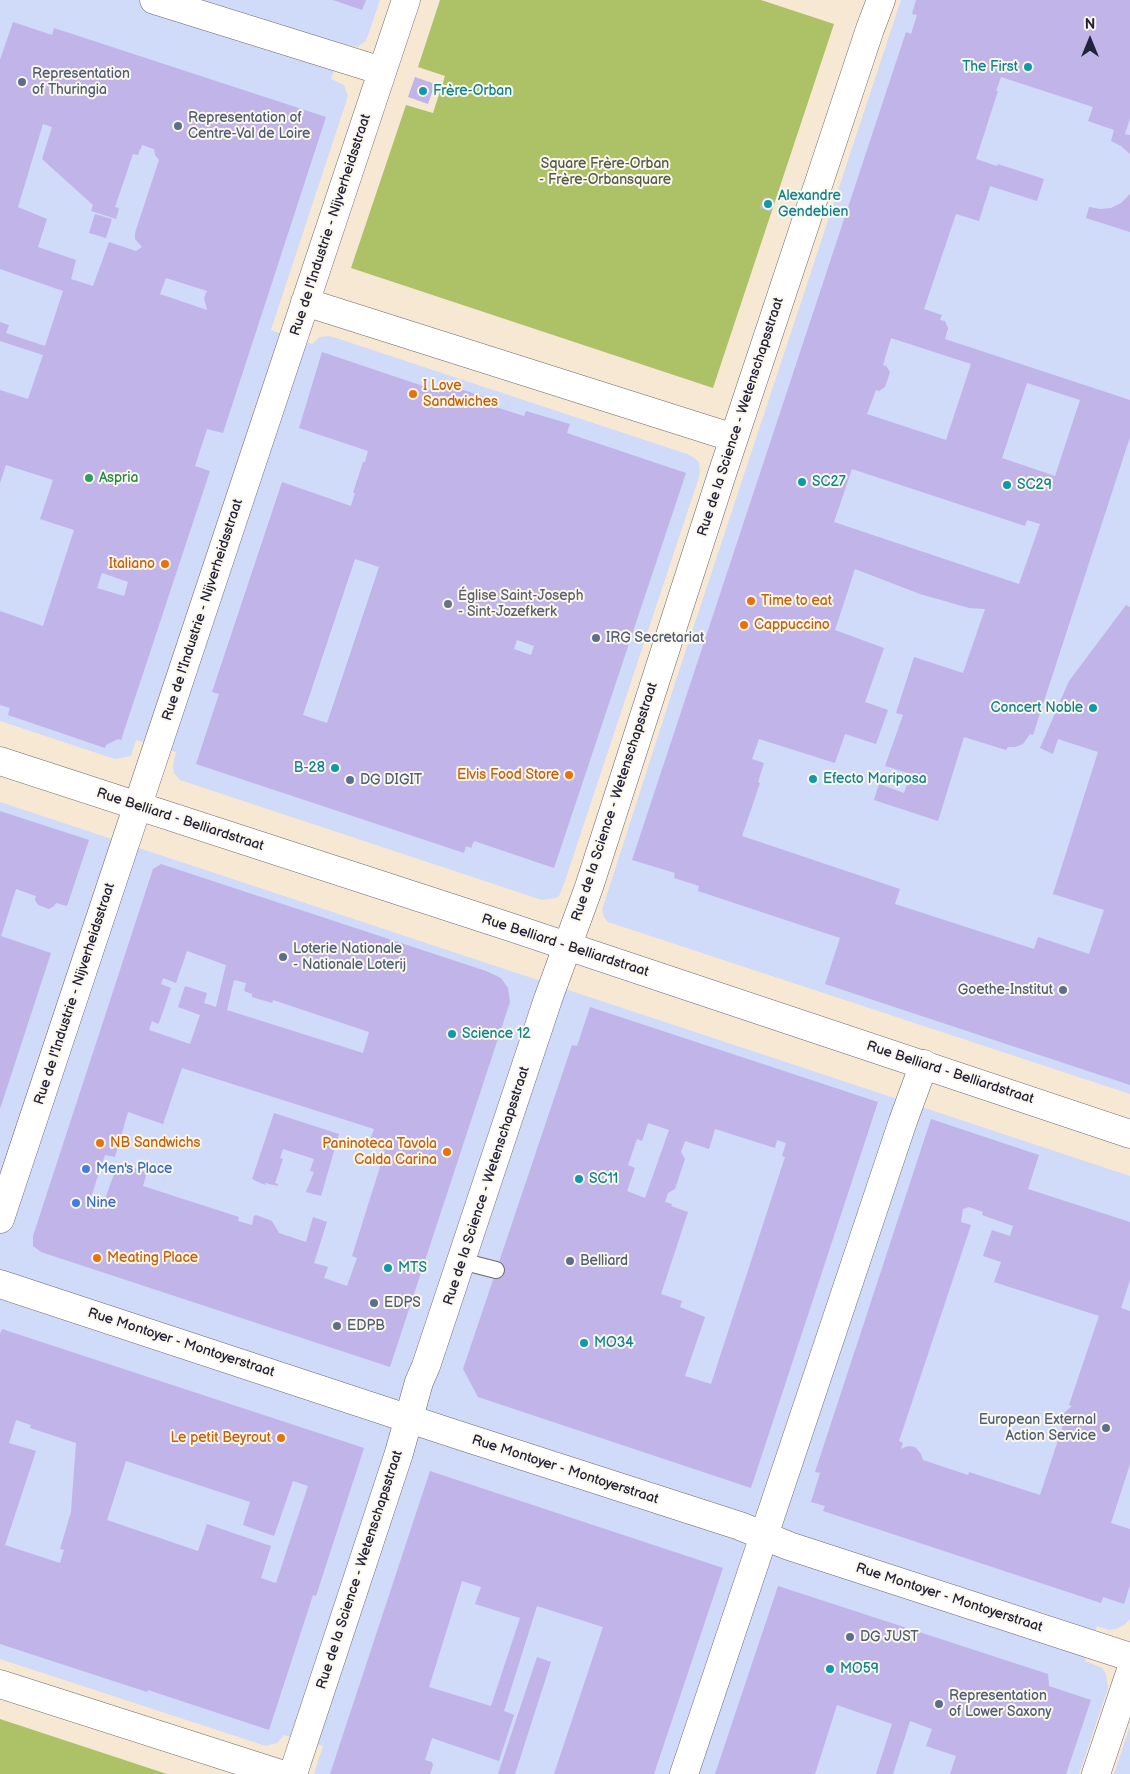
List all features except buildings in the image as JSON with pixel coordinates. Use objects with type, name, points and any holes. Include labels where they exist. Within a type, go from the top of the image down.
[{"type":"street","points":[[154,0],[382,71]]},
{"type":"street","name":"Rue de l'Industrie - Nijverheidsstraat","points":[[0,1219],[406,0]]},
{"type":"street","name":"Rue de la Science - Wetenschapsstraat","points":[[293,1774],[399,1453],[419,1382],[462,1261],[567,946],[589,887],[734,438],[881,0]]},
{"type":"street","points":[[305,302],[734,438]]},
{"type":"street","name":"Rue Belliard - Belliardstraat","points":[[0,761],[567,946],[1130,1134]]},
{"type":"street","points":[[684,1774],[900,1130],[924,1064]]},
{"type":"street","name":"Rue Montoyer - Montoyerstraat","points":[[0,1284],[740,1526],[789,1546],[1130,1657]]},
{"type":"street","points":[[1096,1774],[1130,1673]]},
{"type":"street","points":[[0,1684],[281,1774]]},
{"type":"lane","points":[[462,1261],[496,1270]]},
{"type":"shaded area","points":[[0,0],[380,0],[366,41],[357,47],[343,44],[331,79],[344,85],[348,96],[271,330],[312,344],[320,337],[330,336],[687,454],[699,462],[700,472],[698,480],[565,881],[559,896],[556,898],[542,900],[180,780],[174,773],[173,765],[176,752],[136,740],[131,756],[115,759],[0,721]]},
{"type":"shaded area","points":[[901,0],[1130,0],[1130,1094],[608,922],[602,910]]},
{"type":"shaded area","points":[[0,802],[1130,1176],[1130,1619],[1116,1629],[1109,1630],[1097,1626],[1085,1661],[1102,1668],[1106,1674],[1108,1688],[1079,1774],[314,1774],[323,1746],[284,1735],[277,1743],[266,1746],[0,1659]]},
{"type":"shaded area","points":[[1130,1726],[1130,1774],[1114,1774]]},
{"type":"green space","name":"Square Frère-Orban - Frère-Orbansquare","points":[[440,0],[761,0],[834,24],[713,388],[351,268],[406,105],[433,113],[445,76],[418,67]]},
{"type":"green space","points":[[0,1719],[167,1774],[0,1774]]},
{"type":"place","name":"The First","points":[[1028,67]]},
{"type":"place","name":"Representation of Thuringia","points":[[22,82]]},
{"type":"place","name":"Frère-Orban","points":[[423,91]]},
{"type":"place","name":"Representation of Centre-Val de Loire","points":[[178,126]]},
{"type":"place","name":"Alexandre Gendebien","points":[[768,204]]},
{"type":"place","name":"I Love Sandwiches","points":[[413,394]]},
{"type":"place","name":"Aspria","points":[[89,478]]},
{"type":"place","name":"SC27","points":[[802,482]]},
{"type":"place","name":"SC29","points":[[1007,485]]},
{"type":"place","name":"Italiano","points":[[165,564]]},
{"type":"place","name":"Time to eat","points":[[751,601]]},
{"type":"place","name":"Église Saint-Joseph - Sint-Jozefkerk","points":[[448,604]]},
{"type":"place","name":"Cappuccino","points":[[744,625]]},
{"type":"place","name":"IRG Secretariat","points":[[596,638]]},
{"type":"place","name":"Concert Noble","points":[[1093,708]]},
{"type":"place","name":"B-28","points":[[335,768]]},
{"type":"place","name":"Elvis Food Store","points":[[569,775]]},
{"type":"place","name":"Efecto Mariposa","points":[[813,779]]},
{"type":"place","name":"DG DIGIT","points":[[350,780]]},
{"type":"place","name":"Loterie Nationale - Nationale Loterij","points":[[283,957]]},
{"type":"place","name":"Goethe-Institut","points":[[1063,990]]},
{"type":"place","name":"Science 12","points":[[452,1034]]},
{"type":"place","name":"NB Sandwichs","points":[[100,1143]]},
{"type":"place","name":"Paninoteca Tavola Calda Carina","points":[[447,1152]]},
{"type":"place","name":"Men's Place","points":[[86,1169]]},
{"type":"place","name":"SC11","points":[[579,1179]]},
{"type":"place","name":"Nine","points":[[76,1203]]},
{"type":"place","name":"Meating Place","points":[[97,1258]]},
{"type":"place","name":"Belliard","points":[[570,1261]]},
{"type":"place","name":"MTS","points":[[388,1268]]},
{"type":"place","name":"EDPS","points":[[374,1303]]},
{"type":"place","name":"EDPB","points":[[337,1326]]},
{"type":"place","name":"MO34","points":[[584,1343]]},
{"type":"place","name":"European External Action Service","points":[[1106,1428]]},
{"type":"place","name":"Le petit Beyrout","points":[[281,1438]]},
{"type":"place","name":"DG JUST","points":[[850,1637]]},
{"type":"place","name":"MO59","points":[[830,1669]]},
{"type":"place","name":"Representation of Lower Saxony","points":[[939,1704]]}]
